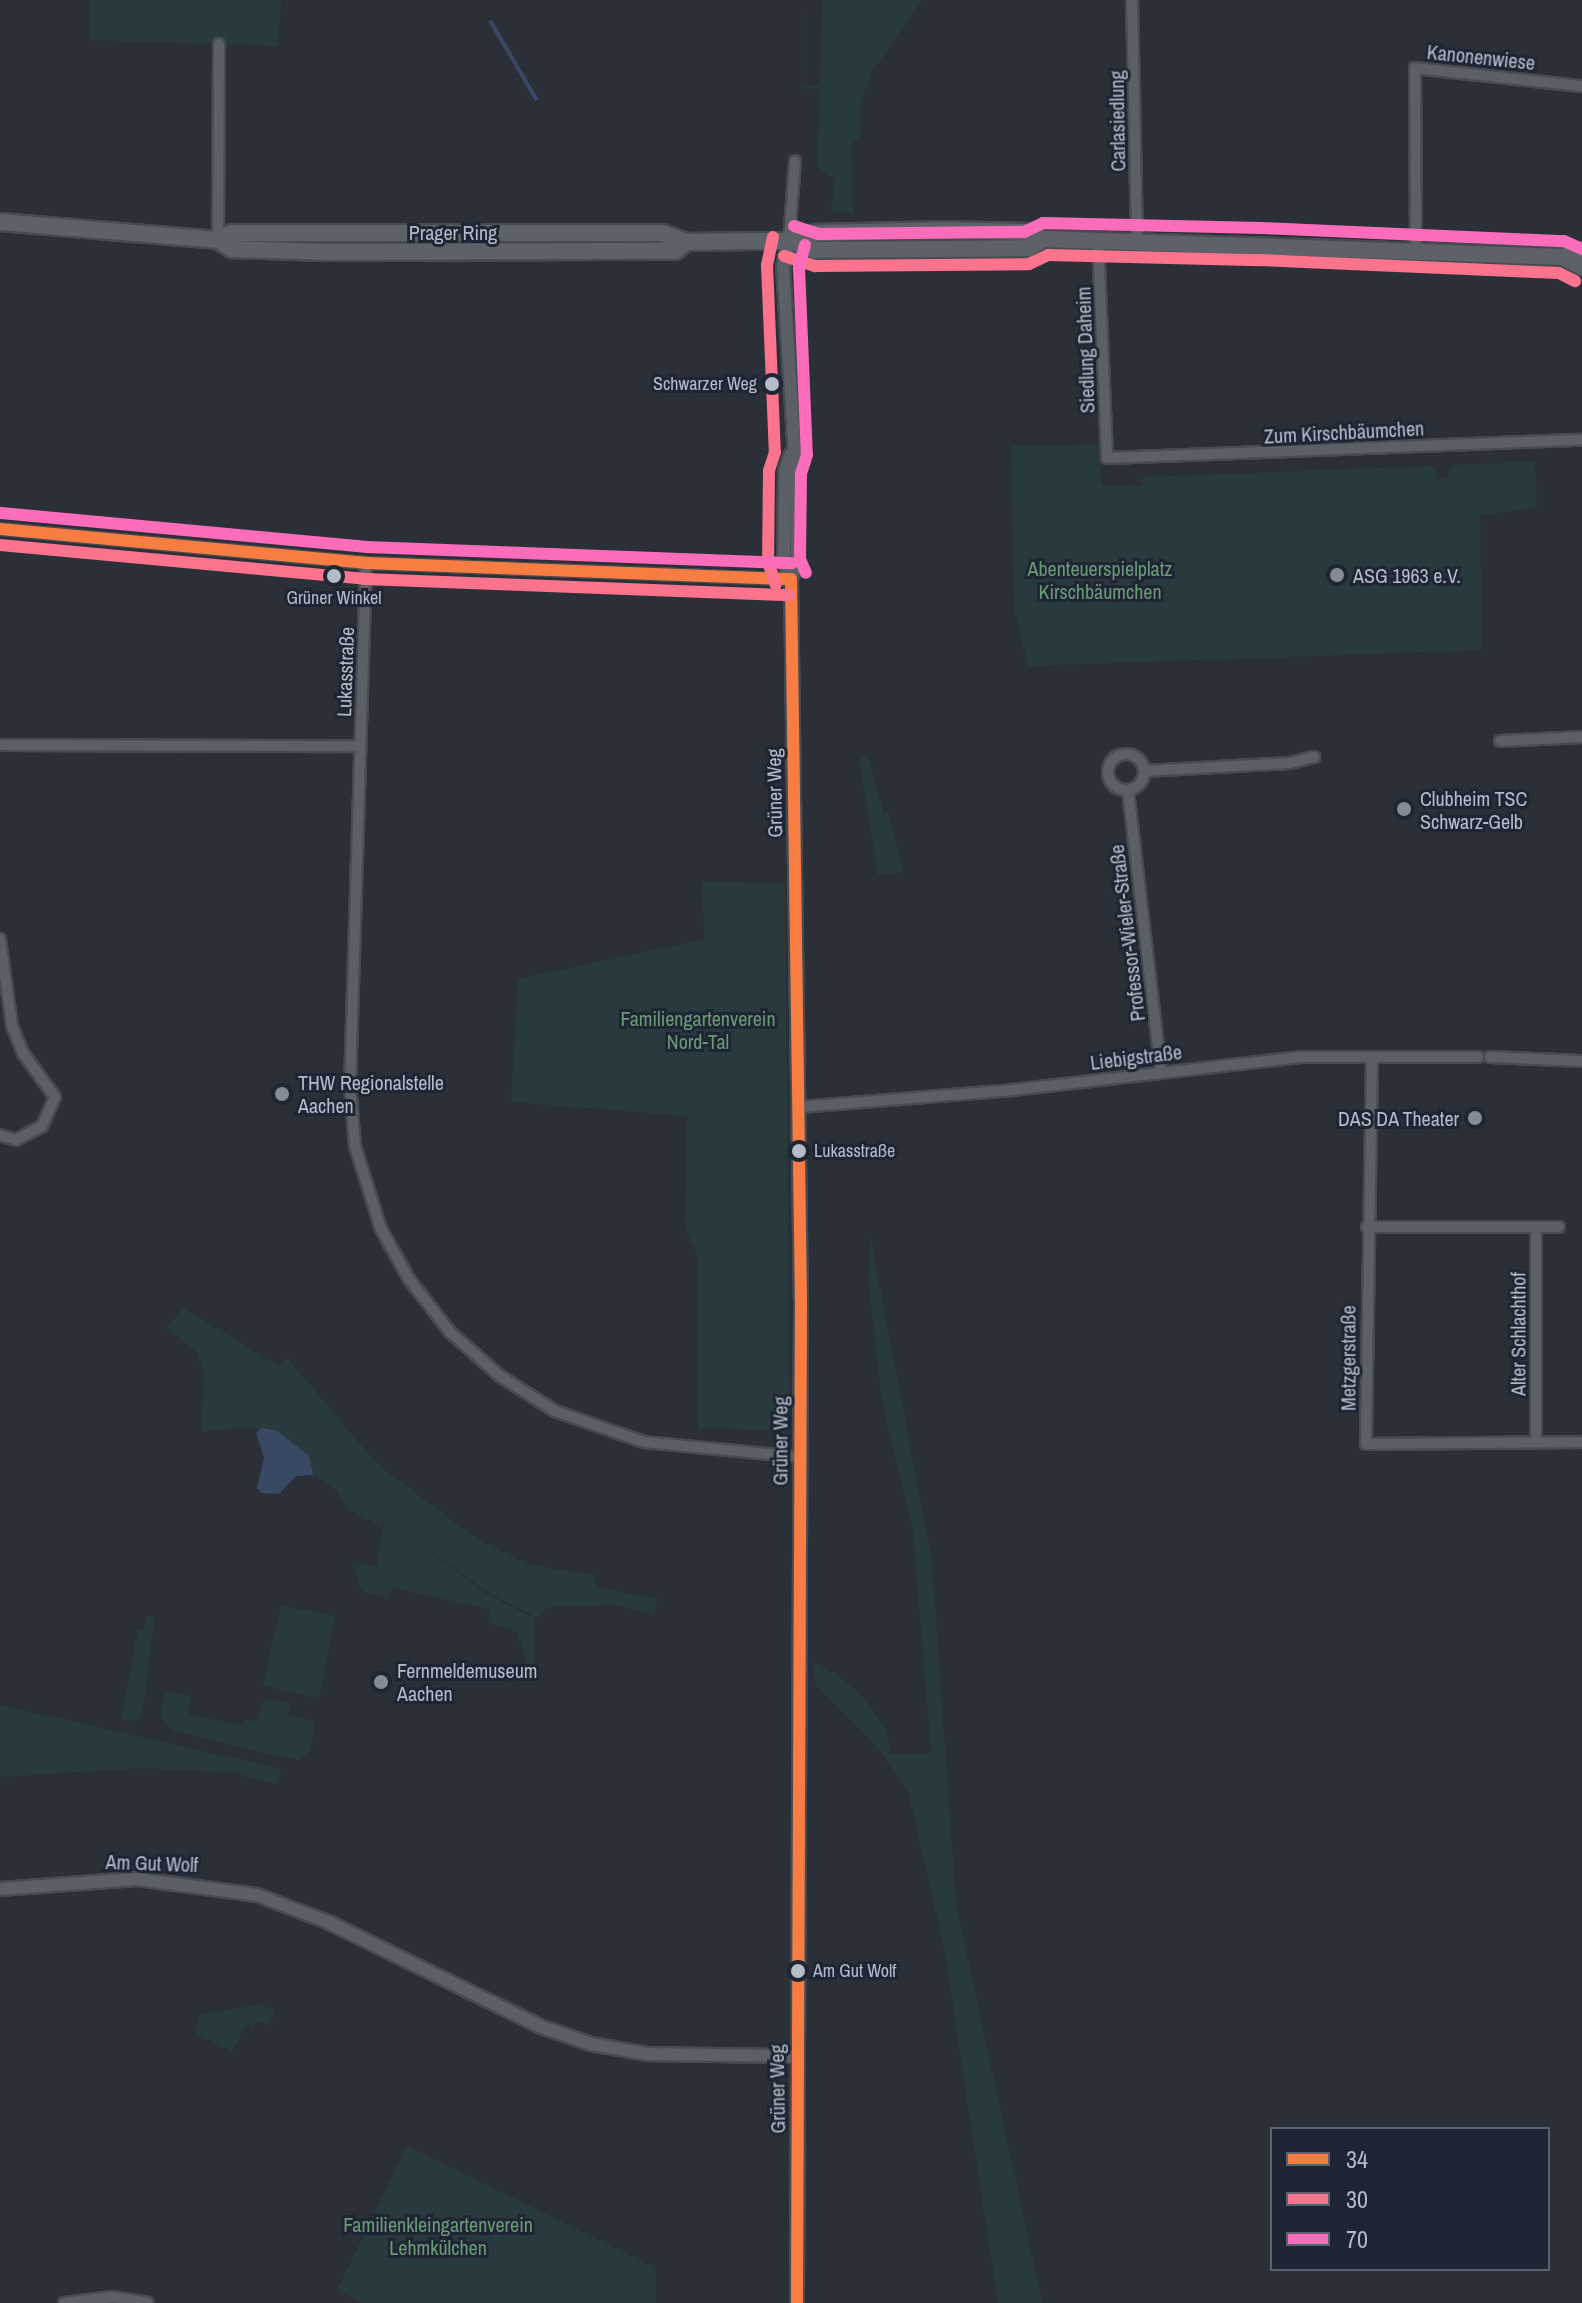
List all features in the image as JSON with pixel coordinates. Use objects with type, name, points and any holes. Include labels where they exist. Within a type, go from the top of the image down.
[{"type":"main road","name":"Prager Ring","points":[[0,222],[218,240],[232,233],[662,233],[687,242],[789,241],[807,233],[944,230],[1029,232],[1043,239],[1563,257],[1582,251]]},
{"type":"main road","name":"Prager Ring","points":[[1563,257],[1582,267]]},
{"type":"street","name":"Carlasiedlung","points":[[1132,0],[1137,240]]},
{"type":"street","points":[[218,240],[219,44]]},
{"type":"street","name":"Kanonenwiese","points":[[1416,251],[1415,68],[1582,86]]},
{"type":"street","points":[[789,241],[795,161]]},
{"type":"street","name":"Grüner Weg","points":[[789,241],[783,266],[791,454],[785,471],[784,562],[791,579],[801,1457],[797,2303]]},
{"type":"street","name":"Siedlung Daheim","points":[[1098,241],[1107,458]]},
{"type":"street","name":"Zum Kirschbäumchen","points":[[1107,458],[1582,440]]},
{"type":"street","points":[[0,529],[366,563],[791,579]]},
{"type":"street","name":"Lukasstraße","points":[[366,563],[351,1105],[363,1180],[381,1229],[409,1279],[450,1332],[484,1363],[574,1420],[620,1437],[681,1449],[801,1457]]},
{"type":"street","points":[[1500,741],[1582,737]]},
{"type":"street","points":[[0,745],[360,746]]},
{"type":"street","name":"Professor-Wieler-Straße","points":[[1161,1072],[1128,790],[1111,783],[1109,764],[1124,753],[1133,755],[1144,771],[1290,763],[1314,757]]},
{"type":"street","points":[[1128,790],[1136,786],[1144,771]]},
{"type":"street","points":[[0,939],[12,1026],[23,1053],[55,1097],[42,1126],[16,1140],[0,1135]]},
{"type":"street","name":"Liebigstraße","points":[[798,1107],[1301,1057],[1484,1057],[1582,1061]]},
{"type":"street","name":"Metzgerstraße","points":[[1372,1057],[1366,1444],[1582,1442]]},
{"type":"street","points":[[1367,1227],[1559,1227]]},
{"type":"street","name":"Alter Schlachthof","points":[[1536,1227],[1536,1441]]},
{"type":"street","name":"Am Gut Wolf","points":[[0,1889],[137,1879],[257,1895],[328,1922],[539,2026],[591,2044],[648,2054],[797,2056]]},
{"type":"street","points":[[64,2303],[112,2297],[148,2303]]},
{"type":"green space","points":[[90,0],[281,0],[278,46],[89,40]]},
{"type":"green space","points":[[800,0],[802,85],[820,86],[822,0],[921,0],[872,72],[860,104],[861,140],[851,140],[853,215],[831,210],[835,178],[817,167],[820,89],[801,88]]},
{"type":"green space","name":"Abenteuerspielplatz Kirschbäumchen","points":[[1100,445],[1101,486],[1143,485],[1143,477],[1435,466],[1437,479],[1446,478],[1453,465],[1535,462],[1537,508],[1480,515],[1482,650],[1028,666],[1014,607],[1011,446]]},
{"type":"green space","points":[[868,755],[904,872],[878,875],[859,758]]},
{"type":"green space","name":"Familiengartenverein Nord-Tal","points":[[701,882],[785,883],[790,1431],[698,1428],[697,1255],[685,1227],[687,1116],[511,1102],[518,979],[705,939]]},
{"type":"green space","points":[[870,1235],[932,1562],[956,1904],[1042,2303],[998,2303],[944,1947],[908,1790],[881,1752],[815,1684],[813,1663],[836,1674],[861,1695],[887,1731],[891,1754],[931,1753],[913,1531],[882,1401],[869,1284]]},
{"type":"green space","points":[[183,1308],[278,1366],[288,1359],[376,1463],[475,1538],[530,1565],[593,1575],[597,1587],[658,1599],[654,1614],[616,1605],[549,1607],[536,1617],[486,1591],[388,1520],[485,1593],[534,1618],[534,1665],[527,1665],[517,1632],[488,1622],[490,1610],[392,1587],[389,1598],[362,1591],[352,1563],[376,1567],[385,1519],[380,1526],[348,1509],[337,1490],[286,1459],[254,1427],[201,1432],[204,1372],[196,1350],[166,1329]]},
{"type":"green space","points":[[281,1605],[335,1616],[320,1695],[315,1698],[263,1686]]},
{"type":"green space","points":[[147,1616],[155,1617],[142,1714],[134,1721],[121,1720],[138,1629],[144,1630]]},
{"type":"green space","points":[[164,1691],[191,1697],[188,1714],[244,1726],[245,1720],[257,1721],[264,1698],[290,1704],[288,1714],[315,1722],[310,1753],[296,1760],[171,1730],[160,1717]]},
{"type":"green space","points":[[0,1705],[281,1769],[277,1784],[232,1772],[141,1768],[0,1777]]},
{"type":"green space","points":[[260,2004],[275,2011],[268,2025],[258,2020],[253,2028],[246,2025],[232,2052],[195,2033],[200,2015]]},
{"type":"green space","name":"Familienkleingartenverein Lehmkülchen","points":[[407,2146],[656,2268],[656,2303],[363,2303],[337,2290]]},
{"type":"water","points":[[262,1428],[277,1431],[309,1456],[313,1475],[296,1476],[279,1494],[261,1493],[257,1488],[264,1458],[256,1433]]},
{"type":"waterway","points":[[491,22],[536,99]]},
{"type":"transit line","name":"70","points":[[794,226],[818,234],[1024,232],[1043,223],[1261,228],[1564,241],[1582,249]]},
{"type":"transit line","name":"30","points":[[773,237],[767,265],[775,452],[769,471],[768,562],[776,585]]},
{"type":"transit line","name":"70","points":[[805,245],[799,268],[807,455],[801,474],[800,559],[806,573]]},
{"type":"transit line","name":"30","points":[[784,256],[815,266],[1029,264],[1048,255],[1260,260],[1559,273],[1575,281]]},
{"type":"transit line","name":"70","points":[[1,513],[367,547],[792,563]]},
{"type":"transit line","name":"34","points":[[0,529],[366,563],[791,579]]},
{"type":"transit line","name":"30","points":[[0,545],[365,579],[790,595]]},
{"type":"transit line","name":"34","points":[[791,579],[801,1303],[797,2303]]},
{"type":"place","name":"Schwarzer Weg","points":[[772,384]]},
{"type":"place","name":"ASG 1963 e.V.","points":[[1337,575]]},
{"type":"place","name":"Grüner Winkel","points":[[334,576]]},
{"type":"place","name":"Clubheim TSC Schwarz-Gelb","points":[[1404,809]]},
{"type":"place","name":"THW Regionalstelle Aachen","points":[[282,1094]]},
{"type":"place","name":"DAS DA Theater","points":[[1475,1118]]},
{"type":"place","name":"Lukasstraße","points":[[799,1151]]},
{"type":"place","name":"Fernmeldemuseum Aachen","points":[[381,1682]]},
{"type":"place","name":"Am Gut Wolf","points":[[798,1971]]}]
